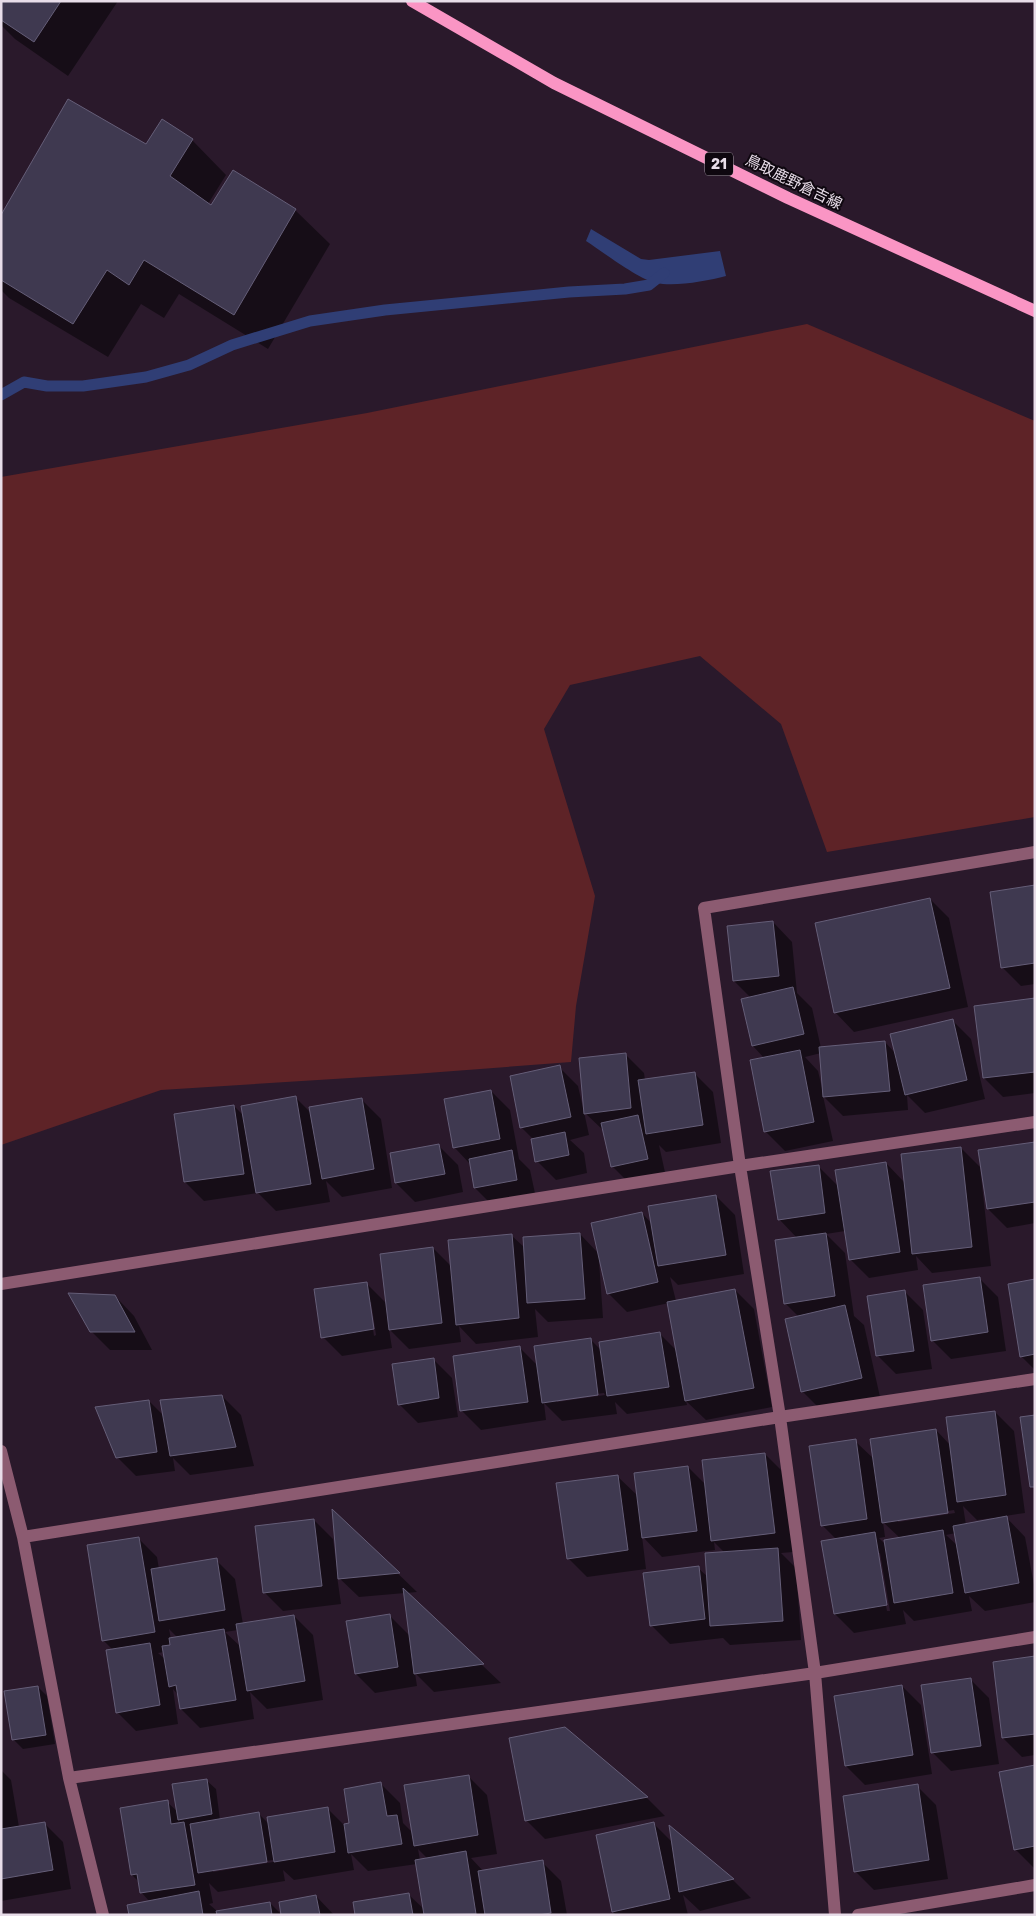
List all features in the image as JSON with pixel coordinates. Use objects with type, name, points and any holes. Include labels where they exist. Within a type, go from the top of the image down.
[{"type":"main road","name":"鳥取鹿野倉吉線","points":[[412,1],[554,83],[788,198],[1035,312]]},
{"type":"street","points":[[835,1915],[815,1673],[780,1417],[740,1166],[704,908],[1035,852]]},
{"type":"street","points":[[1,1284],[740,1166],[1035,1122]]},
{"type":"street","points":[[23,1537],[780,1417],[1035,1379]]},
{"type":"street","points":[[1,1451],[23,1537],[69,1778],[103,1915]]},
{"type":"street","points":[[69,1778],[815,1673],[1035,1638]]},
{"type":"street","points":[[858,1915],[1035,1885]]},
{"type":"shaded area","points":[[807,324],[1035,421],[1035,817],[827,852],[781,724],[700,656],[570,685],[544,729],[595,896],[576,1006],[571,1062],[161,1090],[1,1145],[1,477],[367,413]]},
{"type":"water","points":[[591,229],[641,259],[649,260],[720,251],[726,276],[681,284],[656,283],[630,271],[586,241]]},
{"type":"building","points":[[1,1],[61,1],[34,42],[1,20]]},
{"type":"building","points":[[68,99],[146,144],[162,119],[193,139],[170,176],[211,205],[233,170],[296,209],[234,315],[144,260],[129,285],[107,270],[73,324],[1,280],[1,215]]},
{"type":"building","points":[[1035,885],[1035,963],[1001,968],[990,892]]},
{"type":"building","points":[[930,898],[950,988],[834,1013],[815,923]]},
{"type":"building","points":[[773,921],[779,976],[733,981],[727,926]]},
{"type":"building","points":[[793,987],[804,1034],[752,1046],[741,999]]},
{"type":"building","points":[[1035,998],[1035,1072],[983,1078],[974,1006]]},
{"type":"building","points":[[953,1019],[967,1080],[905,1095],[890,1034]]},
{"type":"building","points":[[885,1041],[890,1091],[823,1097],[819,1047]]},
{"type":"building","points":[[800,1050],[814,1122],[764,1132],[750,1060]]},
{"type":"building","points":[[626,1053],[631,1108],[584,1114],[579,1058]]},
{"type":"building","points":[[560,1065],[571,1117],[520,1128],[510,1076]]},
{"type":"building","points":[[695,1072],[703,1125],[646,1134],[638,1080]]},
{"type":"building","points":[[491,1090],[500,1139],[453,1148],[444,1099]]},
{"type":"building","points":[[296,1096],[311,1184],[256,1193],[241,1106]]},
{"type":"building","points":[[362,1098],[374,1169],[322,1179],[309,1107]]},
{"type":"building","points":[[234,1105],[244,1174],[184,1182],[174,1114]]},
{"type":"building","points":[[638,1115],[648,1159],[611,1167],[601,1123]]},
{"type":"building","points":[[565,1132],[569,1155],[535,1162],[531,1139]]},
{"type":"building","points":[[1035,1142],[1035,1202],[987,1209],[978,1150]]},
{"type":"building","points":[[439,1144],[445,1174],[395,1183],[390,1153]]},
{"type":"building","points":[[961,1147],[972,1247],[912,1254],[901,1154]]},
{"type":"building","points":[[512,1150],[517,1180],[474,1188],[469,1159]]},
{"type":"building","points":[[886,1162],[900,1252],[849,1260],[835,1170]]},
{"type":"building","points":[[819,1165],[825,1213],[778,1220],[770,1171]]},
{"type":"building","points":[[716,1195],[726,1255],[658,1266],[648,1206]]},
{"type":"building","points":[[642,1212],[658,1282],[607,1294],[591,1223]]},
{"type":"building","points":[[580,1233],[585,1299],[527,1303],[523,1237]]},
{"type":"building","points":[[826,1233],[835,1296],[784,1304],[775,1240]]},
{"type":"building","points":[[512,1234],[519,1318],[456,1325],[448,1240]]},
{"type":"building","points":[[433,1247],[442,1323],[389,1330],[380,1254]]},
{"type":"building","points":[[980,1277],[988,1332],[931,1341],[923,1285]]},
{"type":"building","points":[[1035,1279],[1035,1354],[1020,1357],[1008,1284]]},
{"type":"building","points":[[367,1282],[374,1329],[321,1338],[314,1289]]},
{"type":"building","points":[[735,1289],[754,1388],[685,1401],[667,1302]]},
{"type":"building","points":[[905,1290],[914,1351],[876,1356],[867,1296]]},
{"type":"building","points":[[68,1293],[115,1295],[135,1332],[90,1332]]},
{"type":"building","points":[[845,1305],[862,1378],[801,1392],[785,1319]]},
{"type":"building","points":[[660,1332],[669,1387],[607,1396],[599,1342]]},
{"type":"building","points":[[591,1338],[598,1395],[542,1403],[534,1346]]},
{"type":"building","points":[[520,1346],[528,1402],[460,1411],[453,1356]]},
{"type":"building","points":[[434,1358],[439,1398],[398,1405],[392,1364]]},
{"type":"building","points":[[222,1395],[236,1447],[170,1456],[160,1400]]},
{"type":"building","points":[[149,1400],[157,1452],[116,1458],[95,1407]]},
{"type":"building","points":[[995,1411],[1006,1495],[957,1502],[946,1417]]},
{"type":"building","points":[[1035,1415],[1035,1487],[1030,1487],[1020,1417]]},
{"type":"building","points":[[936,1429],[948,1513],[882,1523],[870,1439]]},
{"type":"building","points":[[856,1439],[867,1519],[821,1526],[809,1446]]},
{"type":"building","points":[[765,1453],[775,1533],[711,1541],[702,1460]]},
{"type":"building","points":[[688,1466],[697,1531],[642,1538],[634,1473]]},
{"type":"building","points":[[618,1475],[628,1550],[567,1559],[556,1483]]},
{"type":"building","points":[[332,1509],[400,1573],[338,1579]]},
{"type":"building","points":[[1007,1516],[1019,1583],[965,1593],[953,1526]]},
{"type":"building","points":[[314,1519],[322,1586],[263,1593],[255,1526]]},
{"type":"building","points":[[943,1530],[953,1593],[894,1603],[884,1540]]},
{"type":"building","points":[[875,1532],[887,1605],[834,1614],[821,1541]]},
{"type":"building","points":[[139,1537],[155,1632],[102,1641],[87,1545]]},
{"type":"building","points":[[778,1548],[783,1621],[710,1626],[705,1553]]},
{"type":"building","points":[[217,1558],[225,1610],[159,1621],[151,1569]]},
{"type":"building","points":[[699,1566],[705,1619],[650,1626],[643,1573]]},
{"type":"building","points":[[403,1588],[484,1664],[414,1674]]},
{"type":"building","points":[[390,1614],[398,1667],[355,1674],[346,1621]]},
{"type":"building","points":[[294,1615],[305,1681],[247,1691],[236,1624]]},
{"type":"building","points":[[224,1629],[236,1700],[180,1709],[176,1685],[169,1687],[162,1646],[170,1645],[169,1638]]},
{"type":"building","points":[[150,1643],[160,1705],[116,1713],[106,1650]]},
{"type":"building","points":[[1035,1656],[1035,1734],[1002,1738],[993,1662]]},
{"type":"building","points":[[971,1678],[981,1746],[931,1753],[921,1685]]},
{"type":"building","points":[[902,1685],[913,1755],[845,1766],[834,1696]]},
{"type":"building","points":[[38,1686],[46,1735],[12,1740],[4,1691]]},
{"type":"building","points":[[565,1727],[648,1797],[525,1821],[509,1738]]},
{"type":"building","points":[[1035,1765],[1035,1846],[1014,1850],[999,1772]]},
{"type":"building","points":[[469,1775],[478,1835],[414,1846],[404,1785]]},
{"type":"building","points":[[207,1779],[212,1814],[178,1820],[172,1784]]},
{"type":"building","points":[[381,1782],[387,1816],[397,1815],[402,1844],[348,1853],[344,1824],[349,1823],[344,1789]]},
{"type":"building","points":[[918,1784],[929,1860],[854,1872],[843,1796]]},
{"type":"building","points":[[168,1800],[171,1824],[184,1822],[195,1885],[140,1893],[137,1874],[131,1875],[120,1808]]},
{"type":"building","points":[[328,1807],[335,1852],[274,1862],[267,1817]]},
{"type":"building","points":[[259,1812],[267,1862],[198,1873],[190,1824]]},
{"type":"building","points":[[45,1822],[53,1870],[1,1879],[1,1829]]},
{"type":"building","points":[[654,1822],[670,1899],[612,1912],[596,1835]]},
{"type":"building","points":[[669,1825],[734,1879],[679,1892]]},
{"type":"building","points":[[466,1851],[476,1914],[424,1915],[415,1860]]},
{"type":"building","points":[[543,1860],[551,1913],[539,1915],[485,1915],[478,1871]]},
{"type":"building","points":[[199,1891],[203,1915],[129,1915],[127,1905]]},
{"type":"building","points":[[409,1893],[413,1915],[355,1915],[353,1902]]},
{"type":"building","points":[[316,1895],[320,1915],[281,1915],[279,1902]]},
{"type":"building","points":[[270,1902],[272,1915],[217,1915],[216,1911]]},
{"type":"waterway","points":[[1,395],[24,382],[47,386],[83,386],[146,377],[189,365],[232,345],[310,321],[385,310],[569,292],[625,289],[649,285],[664,273]]}]
